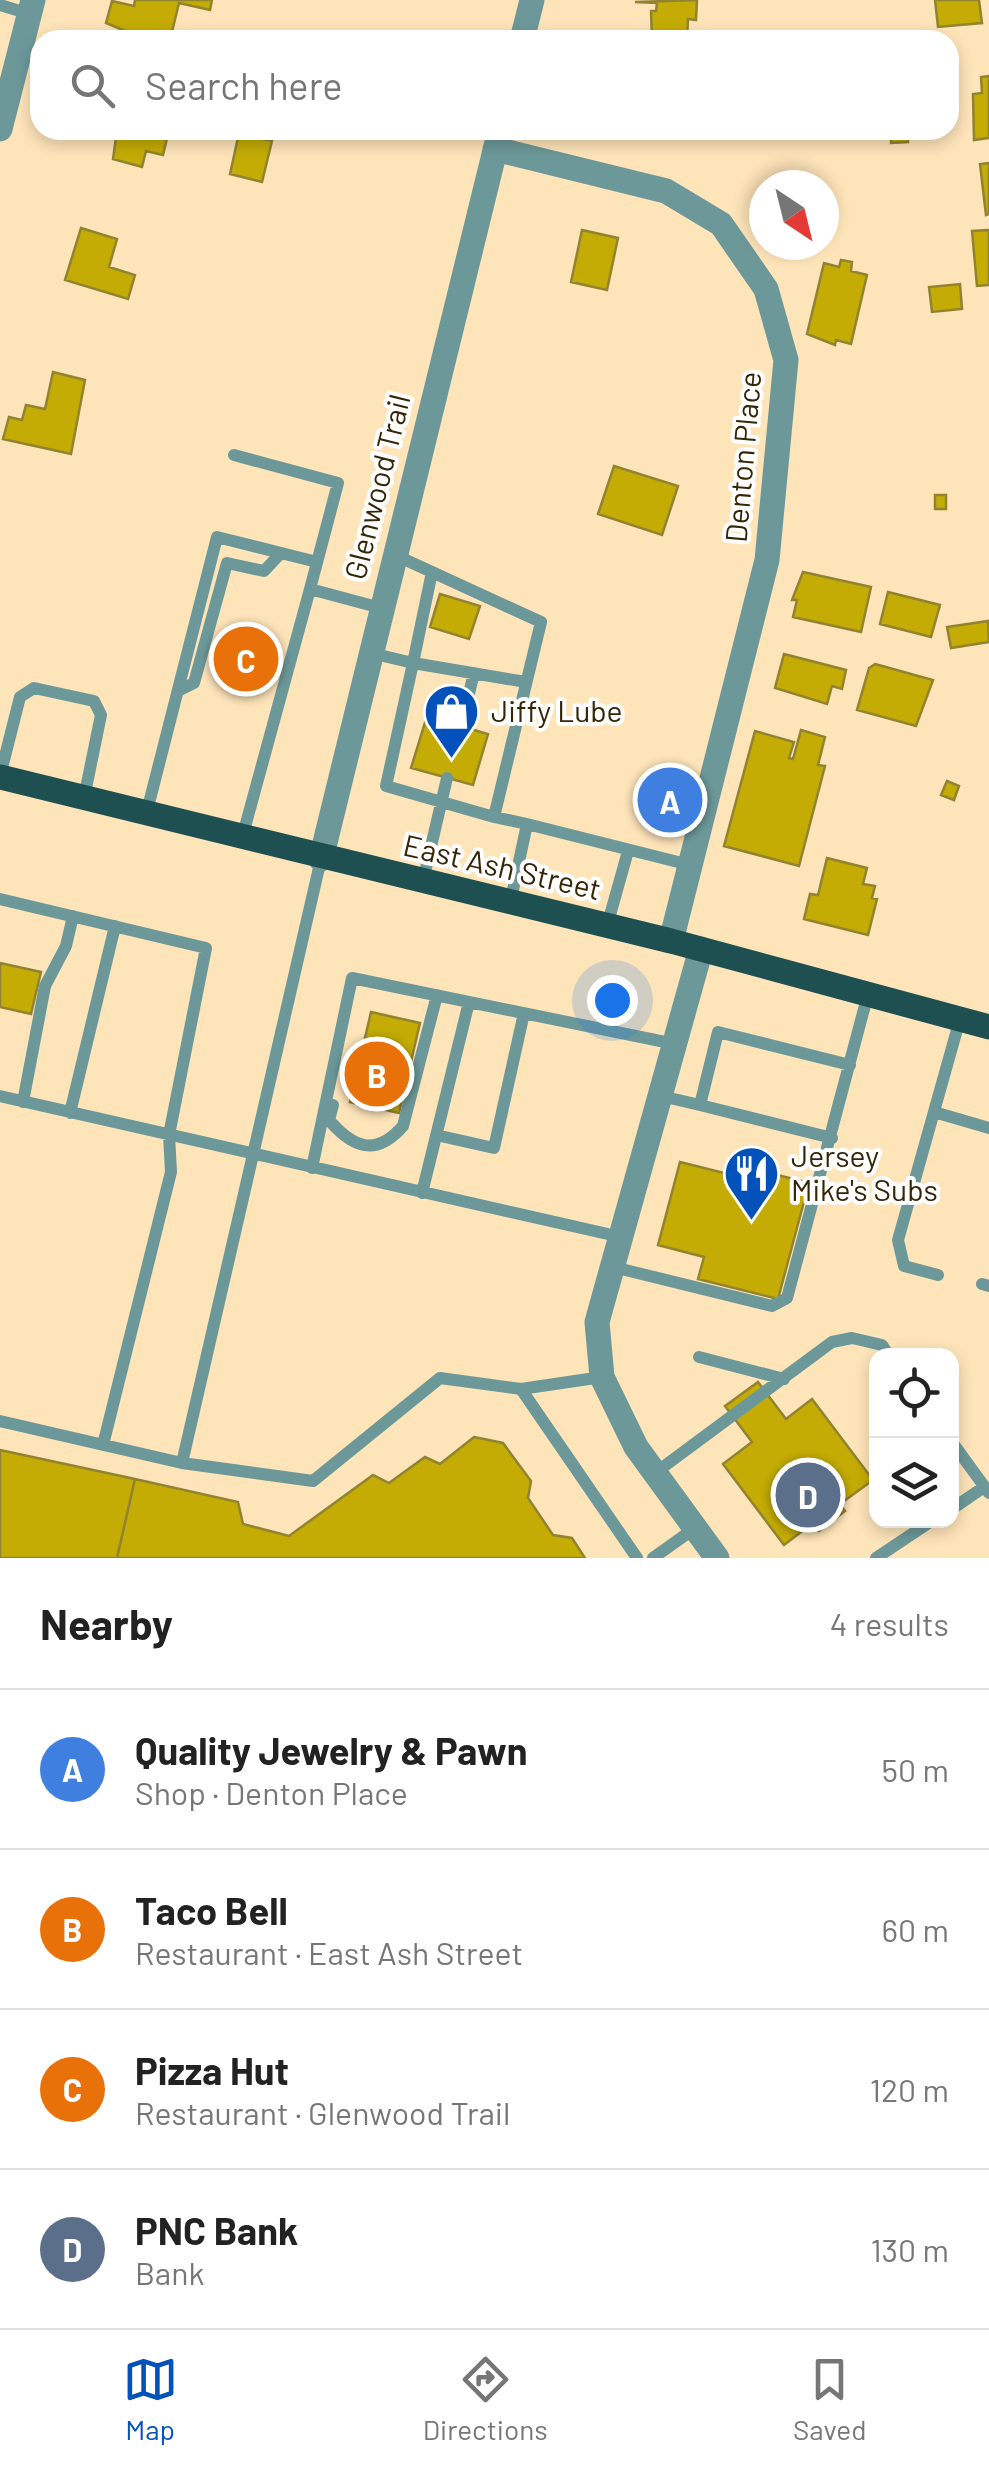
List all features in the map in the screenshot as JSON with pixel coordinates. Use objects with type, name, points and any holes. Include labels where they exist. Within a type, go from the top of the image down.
[{"type":"main road","name":"East Ash Street","points":[[0,777],[242,840],[671,941],[989,1026]]},
{"type":"street","points":[[524,30],[532,0]]},
{"type":"street","points":[[0,129],[32,7]]},
{"type":"street","name":"Glenwood Trail","points":[[321,859],[497,140]]},
{"type":"street","name":"Denton Place","points":[[500,140],[666,190],[721,224],[766,289],[786,360],[767,560],[671,941]]},
{"type":"street","points":[[701,949],[597,1322],[602,1377],[636,1447],[717,1558]]},
{"type":"lane","points":[[0,5],[32,7]]},
{"type":"lane","points":[[234,456],[338,483],[242,840]]},
{"type":"lane","points":[[146,815],[217,537],[318,562]]},
{"type":"lane","points":[[178,691],[194,683],[227,563],[264,571],[281,553]]},
{"type":"lane","points":[[396,555],[541,622],[494,817]]},
{"type":"lane","points":[[432,572],[386,786],[441,804],[690,865]]},
{"type":"lane","points":[[310,588],[381,608]]},
{"type":"lane","points":[[371,653],[526,682]]},
{"type":"lane","points":[[461,726],[474,673]]},
{"type":"lane","points":[[0,777],[20,697],[34,688],[94,700],[101,715],[84,800]]},
{"type":"lane","points":[[422,883],[448,778]]},
{"type":"lane","points":[[510,904],[528,824]]},
{"type":"lane","points":[[607,926],[628,851]]},
{"type":"lane","points":[[182,1462],[321,859]]},
{"type":"lane","points":[[0,899],[206,948],[169,1135],[171,1172],[104,1445]]},
{"type":"lane","points":[[23,1102],[45,986],[66,946],[73,916]]},
{"type":"lane","points":[[70,1112],[115,926]]},
{"type":"lane","points":[[312,1168],[352,978],[674,1044]]},
{"type":"lane","points":[[613,1267],[772,1306],[788,1298],[868,994]]},
{"type":"lane","points":[[336,1054],[341,1067],[329,1120],[354,1145],[370,1149],[394,1137],[403,1126],[437,995]]},
{"type":"lane","points":[[422,1192],[468,1002]]},
{"type":"lane","points":[[436,1136],[494,1148],[524,1013]]},
{"type":"lane","points":[[938,1274],[904,1266],[898,1240],[960,1019]]},
{"type":"lane","points":[[700,1106],[718,1032],[850,1065]]},
{"type":"lane","points":[[0,1096],[621,1237]]},
{"type":"lane","points":[[660,1096],[832,1138]]},
{"type":"lane","points":[[934,1112],[989,1128]]},
{"type":"lane","points":[[655,1473],[832,1342],[852,1338],[882,1344],[884,1348]]},
{"type":"lane","points":[[699,1357],[784,1379]]},
{"type":"lane","points":[[0,1421],[182,1462],[312,1481],[440,1378],[521,1389],[602,1377]]},
{"type":"lane","points":[[521,1389],[637,1558]]},
{"type":"lane","points":[[959,1452],[986,1490],[959,1505]]},
{"type":"lane","points":[[653,1558],[695,1528]]},
{"type":"lane","points":[[876,1558],[921,1528]]},
{"type":"building","points":[[135,0],[212,0],[210,10],[179,3],[172,30],[123,30],[106,23],[112,1],[134,6]]},
{"type":"building","points":[[697,0],[696,20],[688,19],[687,30],[652,30],[651,11],[656,11],[657,3],[635,2]]},
{"type":"building","points":[[935,0],[979,0],[982,23],[938,27]]},
{"type":"building","points":[[989,76],[989,138],[974,140],[973,94],[982,93],[981,77]]},
{"type":"building","points":[[116,140],[167,140],[163,155],[146,151],[142,167],[113,159]]},
{"type":"building","points":[[237,140],[272,141],[262,182],[230,174]]},
{"type":"building","points":[[989,163],[989,214],[986,215],[980,164]]},
{"type":"building","points":[[81,228],[117,239],[109,267],[135,275],[128,299],[65,280]]},
{"type":"building","points":[[582,230],[618,238],[607,290],[571,282]]},
{"type":"building","points":[[989,230],[989,285],[977,286],[972,231]]},
{"type":"building","points":[[841,260],[852,262],[851,271],[867,275],[851,344],[836,340],[835,345],[807,334],[824,263],[839,267]]},
{"type":"building","points":[[960,284],[962,309],[932,312],[929,287]]},
{"type":"building","points":[[53,372],[85,380],[71,454],[3,439],[9,417],[22,420],[26,405],[45,409]]},
{"type":"building","points":[[614,466],[678,486],[662,535],[598,514]]},
{"type":"building","points":[[935,495],[946,495],[946,509],[935,509]]},
{"type":"building","points":[[803,572],[871,587],[861,632],[793,617],[797,600],[792,600]]},
{"type":"building","points":[[888,592],[940,605],[931,637],[880,624]]},
{"type":"building","points":[[440,594],[480,606],[469,639],[430,627]]},
{"type":"building","points":[[988,621],[989,642],[951,648],[947,627]]},
{"type":"building","points":[[784,654],[846,670],[842,689],[832,686],[827,704],[775,688]]},
{"type":"building","points":[[875,664],[933,680],[916,726],[857,710],[869,668]]},
{"type":"building","points":[[427,716],[488,734],[473,785],[411,768]]},
{"type":"building","points":[[801,730],[825,737],[818,765],[825,766],[799,866],[724,846],[755,731],[794,742],[789,758],[793,759]]},
{"type":"building","points":[[947,781],[959,786],[954,800],[941,795]]},
{"type":"building","points":[[827,858],[867,868],[863,884],[875,886],[872,898],[877,899],[868,935],[804,919],[810,894],[818,895]]},
{"type":"building","points":[[0,963],[41,972],[31,1014],[0,1007]]},
{"type":"building","points":[[371,1012],[420,1023],[399,1113],[350,1102]]},
{"type":"building","points":[[680,1162],[728,1174],[731,1163],[809,1183],[778,1299],[698,1279],[704,1257],[658,1245]]},
{"type":"building","points":[[758,1382],[786,1419],[812,1399],[869,1475],[869,1483],[840,1504],[845,1511],[819,1531],[813,1523],[784,1545],[723,1464],[752,1442],[725,1406]]},
{"type":"building","points":[[474,1437],[503,1443],[531,1481],[528,1498],[553,1535],[572,1538],[585,1558],[117,1558],[135,1479],[238,1502],[243,1524],[289,1536],[373,1475],[389,1483],[425,1457],[440,1464]]},
{"type":"building","points":[[0,1450],[135,1479],[117,1558],[0,1558]]},
{"type":"place","name":"Pizza Hut","points":[[246,659]]},
{"type":"place","name":"Jiffy Lube","points":[[452,761]]},
{"type":"place","name":"Quality Jewelry & Pawn","points":[[670,800]]},
{"type":"place","name":"Taco Bell","points":[[377,1074]]},
{"type":"place","name":"Jersey Mike's Subs","points":[[752,1223]]},
{"type":"place","name":"PNC Bank","points":[[808,1495]]}]
